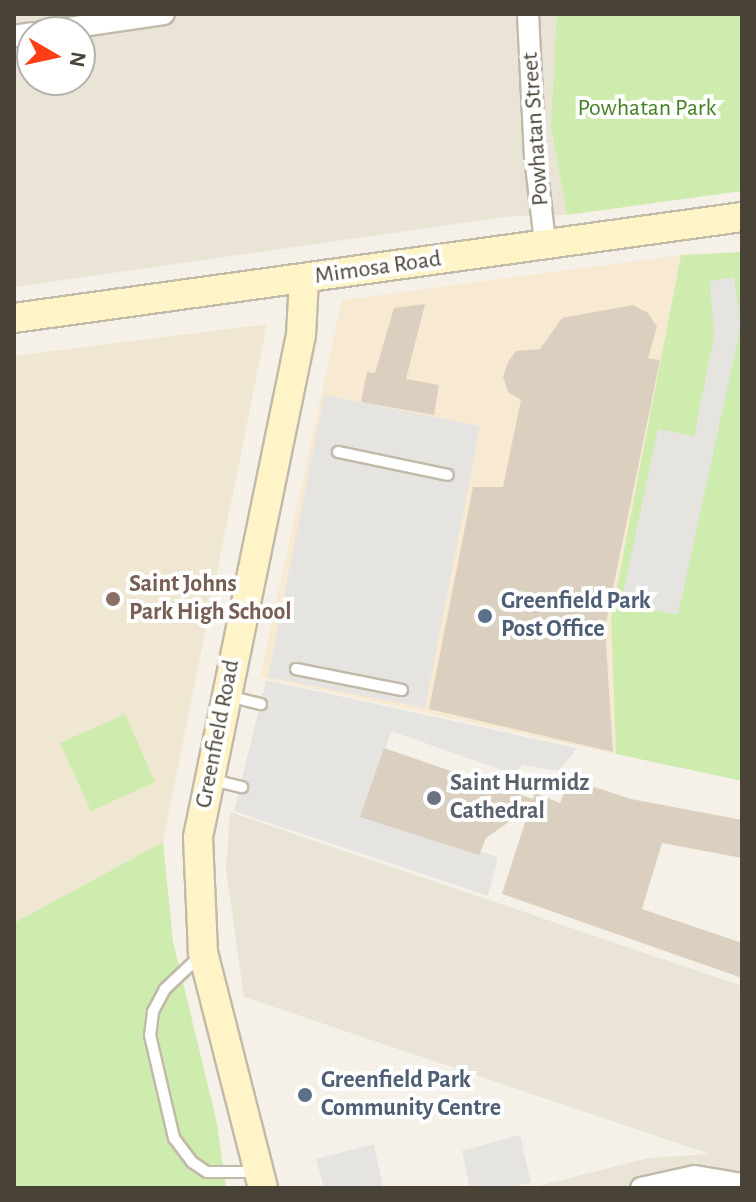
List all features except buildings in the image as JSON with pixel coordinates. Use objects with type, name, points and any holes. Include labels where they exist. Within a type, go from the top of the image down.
[{"type":"street","points":[[96,24],[164,14]]},
{"type":"street","name":"Powhatan Street","points":[[528,14],[535,156],[545,243]]},
{"type":"street","name":"Mimosa Road","points":[[14,318],[742,217]]},
{"type":"street","name":"Greenfield Road","points":[[261,1180],[203,952],[198,849],[208,778],[301,335],[304,279]]},
{"type":"street","points":[[641,1188],[695,1176],[742,1184]]},
{"type":"lane","points":[[338,452],[448,475]]},
{"type":"lane","points":[[296,669],[402,690]]},
{"type":"lane","points":[[226,696],[261,704]]},
{"type":"lane","points":[[208,778],[242,787]]},
{"type":"lane","points":[[203,952],[165,989],[153,1012],[150,1035],[174,1138],[192,1162],[207,1172],[261,1180]]},
{"type":"shaded area","points":[[14,14],[558,14],[552,133],[567,215],[512,216],[14,287]]},
{"type":"shaded area","points":[[681,255],[611,618],[616,754],[260,677],[342,300]]},
{"type":"shaded area","points":[[734,277],[741,325],[678,615],[621,603],[658,429],[694,436],[714,336],[710,281]]},
{"type":"shaded area","name":"Saint Johns Park High School","points":[[267,324],[163,842],[14,923],[14,356]]},
{"type":"shaded area","points":[[324,395],[480,426],[425,708],[268,677]]},
{"type":"shaded area","points":[[266,680],[577,748],[559,771],[522,765],[516,775],[391,731],[364,813],[498,857],[488,896],[234,811]]},
{"type":"shaded area","points":[[230,812],[742,986],[742,1188],[531,1188],[648,1158],[710,1154],[244,997],[226,870]]},
{"type":"shaded area","points":[[520,1135],[531,1182],[510,1188],[470,1188],[462,1151]]},
{"type":"shaded area","points":[[374,1144],[383,1188],[324,1188],[316,1159]]},
{"type":"green space","name":"Powhatan Park","points":[[557,14],[742,14],[742,191],[567,215],[551,127]]},
{"type":"green space","points":[[742,252],[742,781],[616,754],[611,618],[681,255]]},
{"type":"green space","points":[[125,714],[155,782],[91,811],[60,743]]},
{"type":"green space","points":[[163,842],[173,941],[217,1123],[226,1188],[14,1188],[14,923]]},
{"type":"place","name":"Saint Johns Park High School","points":[[113,599]]},
{"type":"place","name":"Greenfield Park Post Office","points":[[485,616]]},
{"type":"place","name":"Saint Hurmidz Cathedral","points":[[434,798]]},
{"type":"place","name":"Greenfield Park Community Centre","points":[[305,1095]]}]
